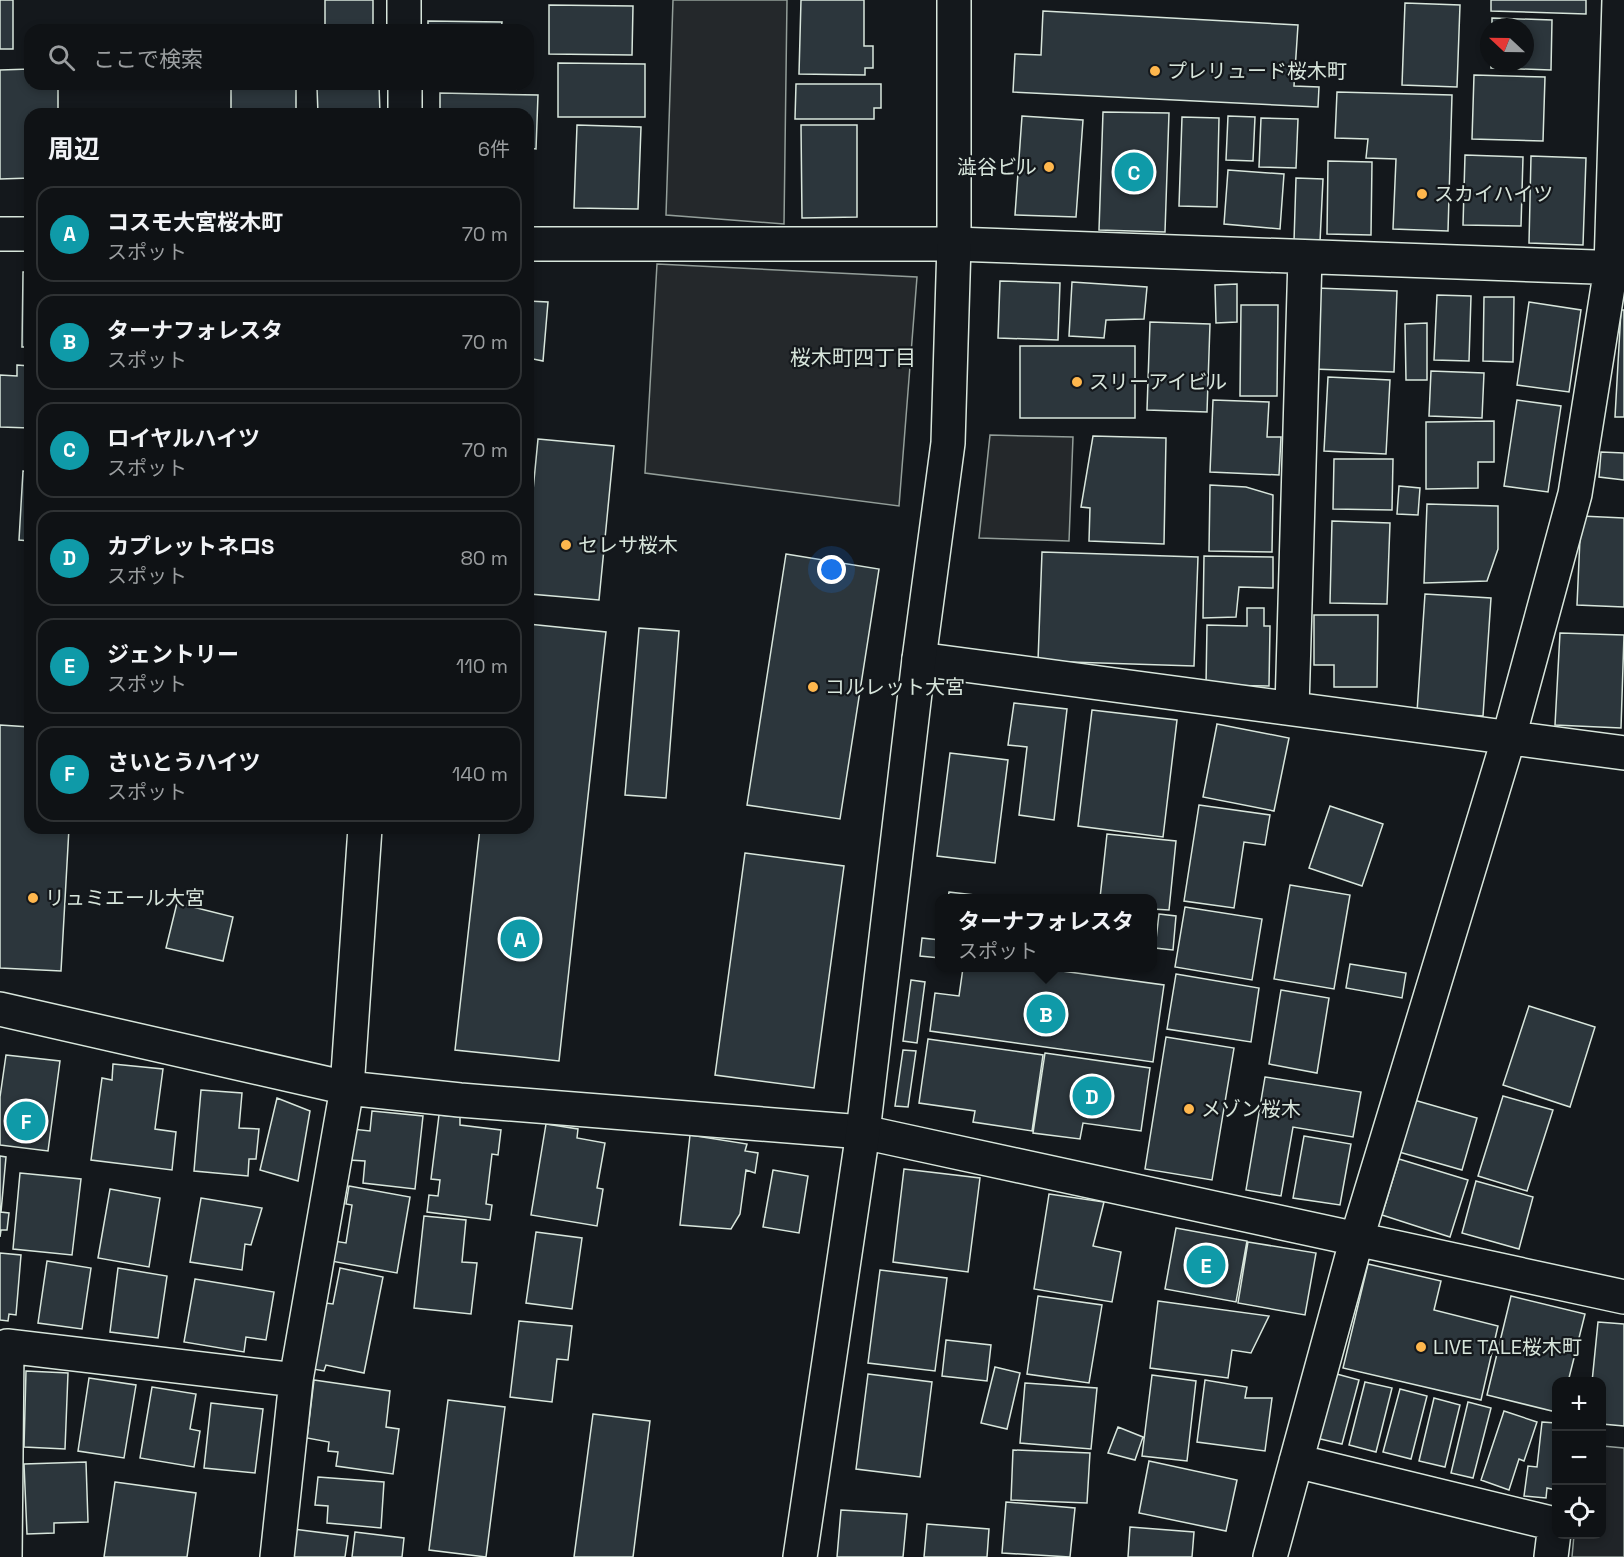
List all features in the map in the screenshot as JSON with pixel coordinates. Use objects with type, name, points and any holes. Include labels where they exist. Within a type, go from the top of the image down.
[{"type":"street","points":[[404,0],[404,24]]},
{"type":"street","points":[[800,1557],[863,1132],[919,659],[948,443],[954,244],[954,0]]},
{"type":"street","points":[[1270,1557],[1357,1238],[1509,737],[1575,494],[1618,268],[1619,0]]},
{"type":"street","points":[[405,90],[405,108]]},
{"type":"street","points":[[0,234],[24,234]]},
{"type":"street","points":[[534,244],[954,244],[1618,268]]},
{"type":"street","points":[[1292,708],[1305,257]]},
{"type":"street","points":[[919,659],[1624,753]]},
{"type":"street","points":[[277,1557],[296,1380],[347,1088],[365,834]]},
{"type":"street","points":[[0,1009],[347,1088],[472,1101],[863,1132],[1624,1297]]},
{"type":"street","points":[[5,1557],[7,1347],[296,1380]]},
{"type":"street","points":[[1296,1461],[1555,1524],[1551,1557]]},
{"type":"shaded area","points":[[673,0],[787,0],[784,224],[666,215]]},
{"type":"shaded area","points":[[657,264],[917,277],[899,506],[645,473]]},
{"type":"shaded area","points":[[990,435],[1073,437],[1069,541],[979,538]]},
{"type":"shaded area","points":[[1606,1446],[1624,1448],[1624,1557],[1572,1557],[1574,1539],[1606,1539]]},
{"type":"building","points":[[0,0],[13,0],[13,49],[0,49]]},
{"type":"building","points":[[325,0],[373,0],[373,24],[325,24]]},
{"type":"building","points":[[801,0],[864,0],[864,46],[873,46],[873,68],[865,68],[865,75],[799,74]]},
{"type":"building","points":[[1491,0],[1586,0],[1586,14],[1491,11]]},
{"type":"building","points":[[1405,3],[1460,5],[1457,87],[1402,85]]},
{"type":"building","points":[[549,5],[633,6],[632,55],[549,54]]},
{"type":"building","name":"プレリュード桜木町","points":[[1043,11],[1298,25],[1294,86],[1319,87],[1318,107],[1013,92],[1015,54],[1041,55]]},
{"type":"building","points":[[1534,19],[1552,20],[1551,70],[1534,69]]},
{"type":"building","points":[[428,21],[502,22],[502,24],[428,24]]},
{"type":"building","points":[[558,63],[645,64],[645,117],[558,117]]},
{"type":"building","points":[[24,69],[24,90],[58,90],[58,108],[24,108],[24,178],[0,179],[0,70]]},
{"type":"building","points":[[1474,75],[1545,77],[1543,141],[1472,139]]},
{"type":"building","points":[[796,84],[881,84],[881,108],[874,108],[874,119],[795,119]]},
{"type":"building","points":[[231,90],[296,90],[296,108],[231,108]]},
{"type":"building","points":[[317,90],[379,90],[380,108],[318,108]]},
{"type":"building","name":"スカイハイツ","points":[[1337,92],[1452,95],[1448,231],[1393,229],[1396,159],[1366,158],[1368,139],[1335,138]]},
{"type":"building","points":[[440,93],[538,95],[536,149],[534,149],[534,108],[440,108]]},
{"type":"building","points":[[1103,112],[1169,113],[1165,232],[1099,230]]},
{"type":"building","name":"澁谷ビル","points":[[1022,116],[1083,120],[1076,217],[1015,215]]},
{"type":"building","points":[[1228,116],[1255,117],[1253,161],[1226,160]]},
{"type":"building","points":[[1182,117],[1219,118],[1217,207],[1179,206]]},
{"type":"building","points":[[1261,118],[1298,119],[1296,168],[1259,167]]},
{"type":"building","points":[[577,125],[641,127],[638,209],[574,208]]},
{"type":"building","points":[[801,125],[857,125],[857,217],[802,218]]},
{"type":"building","points":[[1465,155],[1523,157],[1521,226],[1463,225]]},
{"type":"building","points":[[1531,156],[1586,158],[1583,245],[1529,243]]},
{"type":"building","points":[[1328,161],[1372,162],[1371,235],[1327,234]]},
{"type":"building","points":[[1228,170],[1284,174],[1280,229],[1224,224]]},
{"type":"building","points":[[1296,178],[1323,179],[1320,242],[1294,241]]},
{"type":"building","points":[[23,272],[24,272],[24,347],[22,347]]},
{"type":"building","points":[[1000,281],[1060,283],[1058,340],[998,338]]},
{"type":"building","points":[[1072,282],[1147,287],[1144,319],[1106,320],[1104,338],[1069,336]]},
{"type":"building","points":[[1237,284],[1237,322],[1216,323],[1215,285]]},
{"type":"building","points":[[1316,288],[1397,291],[1394,372],[1313,369]]},
{"type":"building","points":[[1437,295],[1471,296],[1469,361],[1434,360]]},
{"type":"building","points":[[1484,297],[1514,297],[1513,362],[1483,361]]},
{"type":"building","points":[[534,301],[548,302],[543,361],[534,359]]},
{"type":"building","points":[[1529,302],[1581,310],[1569,392],[1517,385]]},
{"type":"building","points":[[1241,305],[1278,305],[1277,396],[1240,396]]},
{"type":"building","points":[[1621,310],[1624,310],[1624,417],[1615,417]]},
{"type":"building","points":[[1150,322],[1210,324],[1207,412],[1147,410]]},
{"type":"building","points":[[1427,323],[1427,380],[1406,380],[1405,324]]},
{"type":"building","name":"スリーアイビル","points":[[1020,346],[1135,346],[1135,418],[1020,418]]},
{"type":"building","points":[[17,365],[24,366],[24,428],[0,427],[0,375],[17,376]]},
{"type":"building","points":[[1431,371],[1484,373],[1482,418],[1429,416]]},
{"type":"building","points":[[1328,377],[1390,380],[1386,454],[1324,451]]},
{"type":"building","points":[[1213,400],[1269,402],[1267,437],[1281,437],[1279,475],[1210,472]]},
{"type":"building","points":[[1517,400],[1561,406],[1548,492],[1504,486]]},
{"type":"building","points":[[1494,421],[1494,462],[1478,462],[1478,488],[1426,489],[1426,422]]},
{"type":"building","points":[[1093,436],[1166,438],[1164,544],[1089,541],[1090,508],[1081,507]]},
{"type":"building","name":"セレサ桜木","points":[[538,439],[614,446],[599,600],[534,594],[534,480]]},
{"type":"building","points":[[1601,452],[1624,453],[1624,480],[1599,477]]},
{"type":"building","points":[[1334,459],[1393,459],[1392,510],[1333,509]]},
{"type":"building","points":[[23,471],[24,540],[19,540]]},
{"type":"building","points":[[1210,485],[1246,487],[1273,495],[1272,552],[1209,551]]},
{"type":"building","points":[[1399,486],[1420,488],[1418,515],[1397,514]]},
{"type":"building","points":[[1427,504],[1498,506],[1498,549],[1487,581],[1424,583]]},
{"type":"building","points":[[1581,516],[1624,518],[1624,607],[1577,605]]},
{"type":"building","points":[[1332,521],[1390,523],[1387,604],[1330,603]]},
{"type":"building","points":[[1042,552],[1198,557],[1194,666],[1038,661]]},
{"type":"building","name":"コルレット大宮","points":[[786,554],[879,569],[840,819],[747,805]]},
{"type":"building","points":[[1204,556],[1273,557],[1273,588],[1239,587],[1236,617],[1203,618]]},
{"type":"building","points":[[1425,594],[1491,598],[1483,716],[1417,712]]},
{"type":"building","points":[[1247,608],[1264,608],[1264,626],[1270,626],[1269,686],[1206,685],[1207,625],[1247,626]]},
{"type":"building","points":[[1314,615],[1378,615],[1377,687],[1334,687],[1334,665],[1314,665]]},
{"type":"building","points":[[534,625],[606,632],[559,1061],[455,1050],[479,834],[534,834]]},
{"type":"building","points":[[639,628],[679,631],[666,798],[625,795]]},
{"type":"building","points":[[1560,633],[1624,635],[1621,728],[1555,725]]},
{"type":"building","points":[[1014,703],[1067,709],[1054,820],[1019,815],[1027,747],[1008,745]]},
{"type":"building","points":[[1092,710],[1177,720],[1163,837],[1078,826]]},
{"type":"building","points":[[1217,724],[1289,738],[1274,811],[1203,797]]},
{"type":"building","name":"リュミエール大宮","points":[[0,725],[24,727],[24,834],[69,834],[61,971],[0,968]]},
{"type":"building","points":[[950,753],[1008,760],[995,863],[937,856]]},
{"type":"building","points":[[1199,805],[1270,815],[1265,845],[1244,842],[1234,908],[1184,901]]},
{"type":"building","points":[[1330,806],[1383,824],[1362,886],[1309,868]]},
{"type":"building","points":[[1107,834],[1176,841],[1169,910],[1157,909],[1157,894],[1100,894]]},
{"type":"building","points":[[745,853],[844,866],[814,1088],[715,1075]]},
{"type":"building","points":[[1290,885],[1350,895],[1334,989],[1274,979]]},
{"type":"building","points":[[177,903],[233,917],[223,961],[166,948]]},
{"type":"building","points":[[1185,907],[1262,919],[1252,980],[1175,967]]},
{"type":"building","points":[[1159,914],[1176,916],[1173,950],[1157,948]]},
{"type":"building","points":[[922,938],[935,939],[935,958],[920,956]]},
{"type":"building","points":[[1350,964],[1406,973],[1402,998],[1346,988]]},
{"type":"building","points":[[962,972],[1069,972],[1164,985],[1153,1062],[930,1031],[935,993],[959,996]]},
{"type":"building","points":[[1176,974],[1259,988],[1251,1042],[1167,1029]]},
{"type":"building","points":[[911,980],[925,982],[917,1043],[903,1041]]},
{"type":"building","points":[[1281,990],[1329,998],[1317,1073],[1269,1064]]},
{"type":"building","points":[[1529,1006],[1595,1027],[1570,1107],[1503,1085]]},
{"type":"building","name":"メゾン桜木","points":[[1166,1037],[1234,1048],[1212,1180],[1145,1169]]},
{"type":"building","points":[[928,1039],[1043,1055],[1032,1131],[973,1122],[975,1111],[919,1103]]},
{"type":"building","points":[[903,1050],[916,1051],[908,1107],[895,1106]]},
{"type":"building","points":[[1045,1053],[1150,1068],[1141,1131],[1083,1123],[1080,1139],[1033,1133]]},
{"type":"building","points":[[6,1055],[60,1061],[48,1151],[0,1145],[0,1097]]},
{"type":"building","points":[[113,1064],[163,1069],[155,1129],[176,1132],[172,1170],[91,1160],[102,1078],[112,1080]]},
{"type":"building","points":[[1265,1077],[1361,1092],[1353,1137],[1293,1127],[1281,1196],[1246,1190]]},
{"type":"building","points":[[201,1090],[242,1093],[239,1128],[259,1129],[256,1159],[249,1159],[248,1176],[194,1171]]},
{"type":"building","points":[[1503,1096],[1553,1110],[1527,1191],[1478,1176]]},
{"type":"building","points":[[277,1098],[310,1111],[298,1181],[260,1170]]},
{"type":"building","points":[[1414,1100],[1477,1118],[1462,1170],[1399,1152]]},
{"type":"building","points":[[372,1111],[423,1116],[415,1189],[363,1183],[365,1161],[349,1160],[352,1129],[370,1131]]},
{"type":"building","points":[[439,1115],[460,1117],[460,1125],[501,1130],[498,1155],[492,1154],[486,1204],[492,1205],[490,1220],[427,1212],[429,1195],[438,1196],[440,1180],[431,1179]]},
{"type":"building","points":[[546,1124],[578,1129],[577,1138],[605,1143],[597,1188],[603,1189],[597,1226],[531,1215]]},
{"type":"building","points":[[690,1135],[747,1144],[745,1151],[758,1153],[755,1173],[746,1170],[740,1214],[731,1229],[680,1225]]},
{"type":"building","points":[[1304,1136],[1351,1144],[1340,1205],[1293,1198]]},
{"type":"building","points":[[0,1156],[6,1157],[1,1212],[9,1213],[7,1230],[1,1230],[0,1237]]},
{"type":"building","points":[[1399,1159],[1468,1180],[1450,1237],[1382,1215]]},
{"type":"building","points":[[904,1169],[980,1178],[968,1272],[893,1262]]},
{"type":"building","points":[[773,1170],[808,1176],[799,1233],[763,1227]]},
{"type":"building","points":[[20,1173],[81,1179],[72,1255],[13,1249]]},
{"type":"building","points":[[1476,1181],[1533,1197],[1519,1249],[1462,1233]]},
{"type":"building","points":[[349,1186],[410,1197],[397,1273],[331,1261],[334,1241],[346,1243],[352,1205],[346,1204]]},
{"type":"building","points":[[110,1189],[160,1198],[149,1267],[98,1258]]},
{"type":"building","points":[[1049,1194],[1104,1202],[1093,1246],[1121,1252],[1112,1302],[1034,1289]]},
{"type":"building","points":[[201,1198],[262,1208],[251,1245],[245,1244],[242,1270],[190,1262]]},
{"type":"building","points":[[424,1216],[466,1220],[462,1262],[477,1263],[471,1314],[414,1308]]},
{"type":"building","points":[[1176,1228],[1247,1241],[1236,1302],[1165,1289]]},
{"type":"building","points":[[536,1232],[582,1238],[572,1309],[526,1303]]},
{"type":"building","points":[[1248,1242],[1316,1253],[1305,1315],[1238,1303]]},
{"type":"building","points":[[0,1253],[21,1255],[16,1315],[9,1314],[8,1321],[0,1320]]},
{"type":"building","points":[[47,1261],[91,1268],[82,1329],[38,1323]]},
{"type":"building","name":"LIVE TALE桜木町","points":[[1368,1264],[1441,1281],[1434,1310],[1498,1326],[1481,1400],[1343,1368]]},
{"type":"building","points":[[118,1268],[167,1276],[158,1338],[110,1332]]},
{"type":"building","points":[[340,1268],[383,1277],[364,1373],[326,1365],[324,1371],[313,1369],[326,1303],[333,1304]]},
{"type":"building","points":[[880,1270],[947,1278],[935,1371],[868,1363]]},
{"type":"building","points":[[195,1279],[274,1292],[266,1340],[246,1337],[244,1352],[184,1342]]},
{"type":"building","points":[[1038,1296],[1102,1305],[1089,1383],[1027,1374]]},
{"type":"building","points":[[1511,1296],[1585,1314],[1569,1377],[1552,1377],[1552,1411],[1487,1395]]},
{"type":"building","points":[[1158,1301],[1269,1316],[1251,1353],[1232,1350],[1228,1378],[1150,1368]]},
{"type":"building","points":[[519,1321],[572,1326],[568,1360],[557,1359],[552,1402],[510,1397]]},
{"type":"building","points":[[1598,1322],[1624,1324],[1624,1426],[1606,1424],[1606,1377],[1592,1377]]},
{"type":"building","points":[[946,1340],[991,1345],[987,1381],[942,1376]]},
{"type":"building","points":[[995,1367],[1020,1373],[1007,1429],[981,1423]]},
{"type":"building","points":[[26,1371],[68,1373],[65,1449],[24,1447]]},
{"type":"building","points":[[1333,1373],[1359,1380],[1342,1444],[1316,1438]]},
{"type":"building","points":[[868,1374],[932,1382],[920,1477],[856,1469]]},
{"type":"building","points":[[1152,1375],[1196,1381],[1187,1461],[1142,1456]]},
{"type":"building","points":[[89,1378],[136,1385],[124,1458],[78,1451]]},
{"type":"building","points":[[314,1380],[390,1391],[386,1427],[399,1429],[393,1474],[336,1466],[338,1452],[328,1451],[329,1442],[307,1438]]},
{"type":"building","points":[[1205,1380],[1247,1387],[1245,1398],[1272,1398],[1265,1451],[1197,1442]]},
{"type":"building","points":[[1365,1382],[1392,1388],[1376,1452],[1349,1445]]},
{"type":"building","points":[[1025,1383],[1097,1388],[1091,1449],[1020,1443]]},
{"type":"building","points":[[152,1387],[196,1394],[190,1429],[200,1431],[194,1467],[140,1458]]},
{"type":"building","points":[[1400,1389],[1427,1396],[1411,1459],[1383,1452]]},
{"type":"building","points":[[1434,1398],[1460,1405],[1445,1467],[1419,1461]]},
{"type":"building","points":[[448,1400],[505,1407],[486,1557],[429,1550]]},
{"type":"building","points":[[1468,1402],[1491,1408],[1473,1478],[1451,1473]]},
{"type":"building","points":[[211,1403],[263,1409],[255,1473],[204,1468]]},
{"type":"building","points":[[1504,1411],[1537,1422],[1524,1461],[1519,1459],[1509,1490],[1481,1480]]},
{"type":"building","points":[[593,1414],[650,1421],[633,1557],[574,1557]]},
{"type":"building","points":[[1542,1422],[1552,1423],[1552,1489],[1547,1488],[1546,1498],[1524,1496],[1528,1466],[1537,1467]]},
{"type":"building","points":[[1118,1427],[1143,1437],[1135,1460],[1108,1453]]},
{"type":"building","points":[[1013,1450],[1090,1453],[1087,1503],[1011,1500]]},
{"type":"building","points":[[1149,1461],[1237,1480],[1226,1531],[1139,1513]]},
{"type":"building","points":[[86,1462],[88,1522],[54,1523],[54,1533],[27,1534],[24,1464]]},
{"type":"building","points":[[318,1477],[384,1482],[381,1528],[327,1523],[328,1506],[315,1505]]},
{"type":"building","points":[[115,1482],[196,1493],[187,1557],[104,1557]]},
{"type":"building","points":[[1006,1502],[1075,1508],[1070,1557],[1002,1553]]},
{"type":"building","points":[[841,1510],[907,1514],[903,1557],[837,1557]]},
{"type":"building","points":[[927,1524],[989,1529],[987,1557],[924,1557]]},
{"type":"building","points":[[1130,1527],[1194,1532],[1192,1557],[1128,1557]]},
{"type":"building","points":[[293,1529],[348,1536],[345,1557],[289,1557]]},
{"type":"building","points":[[355,1532],[404,1538],[402,1557],[352,1557]]},
{"type":"place","name":"プレリュード桜木町","points":[[1155,71]]},
{"type":"place","name":"澁谷ビル","points":[[1049,167]]},
{"type":"place","name":"ロイヤルハイツ","points":[[1134,172]]},
{"type":"place","name":"スカイハイツ","points":[[1422,194]]},
{"type":"place","name":"スリーアイビル","points":[[1077,382]]},
{"type":"place","name":"セレサ桜木","points":[[566,545]]},
{"type":"place","name":"コルレット大宮","points":[[813,687]]},
{"type":"place","name":"リュミエール大宮","points":[[33,898]]},
{"type":"place","name":"コスモ大宮桜木町","points":[[520,939]]},
{"type":"place","name":"ターナフォレスタ","points":[[1046,1014]]},
{"type":"place","name":"カプレットネロS","points":[[1092,1096]]},
{"type":"place","name":"メゾン桜木","points":[[1189,1109]]},
{"type":"place","name":"さいとうハイツ","points":[[26,1121]]},
{"type":"place","name":"ジェントリー","points":[[1206,1265]]},
{"type":"place","name":"LIVE TALE桜木町","points":[[1421,1347]]},
{"type":"district","name":"桜木町四丁目","points":[[853,357]]}]
